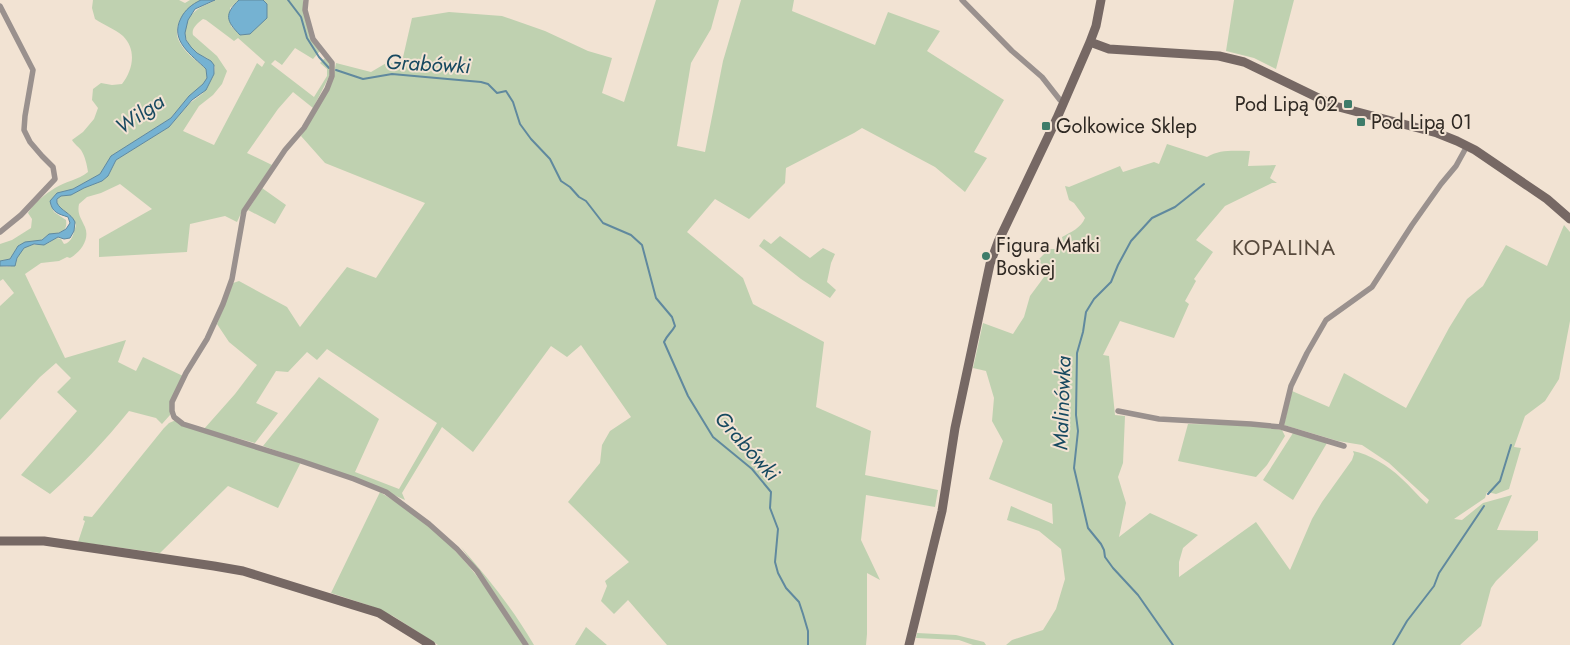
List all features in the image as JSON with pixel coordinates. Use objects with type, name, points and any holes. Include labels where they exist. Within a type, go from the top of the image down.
[{"type":"street","points":[[306,0],[304,10],[314,39],[332,63],[332,76],[304,128],[285,150],[244,211],[232,278],[223,304],[207,339],[186,373],[176,394],[172,406],[172,414],[183,424],[307,463],[386,492],[429,524],[457,548],[476,570],[526,645]]},
{"type":"street","points":[[962,0],[1012,51],[1042,77],[1060,100],[1065,102]]},
{"type":"street","points":[[909,645],[942,511],[955,428],[990,264],[1001,236],[1065,102],[1096,26],[1101,0]]},
{"type":"street","points":[[0,6],[34,70],[24,130],[30,142],[54,167],[55,179],[21,215],[0,232]]},
{"type":"street","points":[[1090,42],[1109,49],[1193,54],[1235,59],[1252,65],[1335,106],[1437,133],[1467,146],[1547,199],[1570,219]]},
{"type":"street","points":[[1282,427],[1291,386],[1326,320],[1372,287],[1440,184],[1456,166],[1467,146]]},
{"type":"street","points":[[1118,411],[1159,419],[1282,427],[1344,446]]},
{"type":"street","points":[[0,541],[44,541],[243,571],[379,613],[431,645]]},
{"type":"green space","points":[[93,0],[179,0],[185,3],[190,0],[201,0],[182,17],[177,28],[177,35],[184,49],[206,69],[207,78],[171,118],[111,156],[100,174],[73,189],[57,193],[50,204],[54,212],[66,220],[65,229],[41,240],[22,244],[16,249],[10,259],[0,261],[0,244],[12,240],[31,228],[32,219],[28,213],[37,202],[55,188],[88,172],[82,152],[72,140],[83,132],[94,119],[98,108],[92,100],[93,89],[101,83],[122,84],[129,73],[132,60],[130,47],[123,36],[95,19],[92,8]]},
{"type":"green space","points":[[215,0],[239,0],[230,8],[231,26],[240,35],[250,34],[267,5],[263,0],[303,0],[303,11],[320,51],[313,59],[295,48],[282,65],[275,60],[271,64],[314,97],[327,76],[327,69],[320,63],[325,58],[331,66],[330,75],[313,108],[293,92],[278,109],[247,153],[272,165],[243,209],[237,222],[225,216],[190,224],[187,252],[99,257],[99,239],[152,209],[120,184],[87,197],[79,204],[79,213],[85,227],[86,236],[84,245],[78,252],[70,258],[41,263],[25,274],[65,358],[126,340],[118,362],[136,371],[143,357],[183,376],[170,415],[162,424],[156,418],[129,411],[111,433],[50,494],[21,475],[77,411],[57,392],[71,378],[56,363],[40,377],[0,420],[0,306],[14,293],[3,279],[0,281],[0,266],[7,267],[15,264],[19,254],[26,247],[46,244],[57,238],[61,239],[64,244],[69,242],[76,225],[70,215],[57,204],[58,198],[71,195],[102,181],[109,174],[116,160],[169,127],[190,103],[207,88],[214,74],[215,67],[208,59],[191,48],[185,31],[188,19],[192,14]],"holes":[[[203,19],[234,41],[238,38],[265,62],[262,67],[257,63],[214,145],[183,131],[199,106],[213,95],[222,84],[227,71],[217,56],[193,35],[195,26]]]},
{"type":"green space","points":[[656,0],[719,0],[711,29],[691,63],[677,146],[705,152],[723,61],[741,0],[794,0],[792,11],[875,45],[888,12],[940,31],[927,51],[1004,100],[974,152],[987,158],[965,192],[935,167],[862,128],[786,168],[785,183],[749,219],[715,199],[687,232],[743,278],[753,304],[824,342],[816,407],[871,431],[865,475],[938,490],[935,507],[866,495],[861,540],[880,580],[867,573],[866,645],[667,645],[628,600],[614,614],[601,601],[607,586],[605,581],[629,562],[568,502],[600,463],[602,445],[610,431],[631,417],[581,345],[567,357],[551,346],[473,452],[442,427],[402,493],[405,500],[353,477],[263,446],[319,377],[379,419],[355,472],[399,489],[437,423],[327,349],[317,360],[307,352],[288,372],[276,371],[256,403],[278,413],[255,443],[204,429],[235,394],[257,365],[229,342],[217,324],[233,283],[239,281],[287,307],[300,327],[347,267],[376,278],[425,203],[325,163],[301,136],[332,82],[336,63],[371,72],[388,62],[401,66],[412,18],[449,12],[502,16],[545,31],[588,51],[612,58],[602,93],[624,102]]},
{"type":"green space","points":[[1234,0],[1294,0],[1276,69],[1254,58],[1226,51]]},
{"type":"green space","points":[[1167,144],[1207,157],[1222,152],[1250,151],[1248,166],[1276,165],[1270,178],[1277,183],[1272,183],[1225,206],[1196,240],[1213,252],[1194,279],[1196,281],[1185,301],[1189,304],[1174,338],[1120,321],[1103,355],[1109,356],[1115,415],[1125,416],[1123,463],[1118,477],[1126,503],[1119,537],[1150,513],[1198,535],[1183,548],[1179,562],[1179,577],[1256,522],[1290,570],[1312,519],[1352,460],[1353,451],[1372,458],[1391,469],[1427,504],[1429,500],[1389,463],[1362,445],[1338,441],[1284,425],[1292,391],[1329,407],[1344,373],[1406,408],[1449,328],[1467,299],[1483,286],[1506,245],[1547,266],[1564,225],[1570,232],[1570,321],[1559,379],[1545,401],[1525,416],[1514,447],[1521,448],[1509,489],[1496,494],[1487,492],[1485,498],[1454,519],[1462,520],[1483,503],[1512,495],[1497,530],[1538,531],[1538,540],[1496,581],[1491,588],[1481,626],[1460,645],[1006,645],[1012,640],[1043,630],[1056,609],[1065,579],[1061,549],[1039,531],[1007,520],[1011,506],[1053,524],[1052,504],[989,479],[1003,441],[992,421],[994,398],[986,371],[973,368],[983,323],[1013,334],[1024,317],[1030,296],[1050,269],[1037,261],[1049,249],[1058,249],[1064,245],[1062,237],[1075,229],[1085,218],[1074,203],[1069,200],[1065,186],[1069,187],[1120,166],[1123,172],[1154,162],[1159,164]]},
{"type":"green space","points":[[262,188],[286,205],[275,224],[248,210]]},
{"type":"green space","points":[[780,236],[810,258],[823,248],[835,254],[827,282],[836,290],[830,298],[801,279],[759,246],[764,239],[771,244]]},
{"type":"green space","points":[[176,420],[301,462],[278,508],[228,486],[160,553],[78,542],[85,521],[83,520],[84,516],[92,517],[164,428]]},
{"type":"green space","points":[[1188,424],[1248,425],[1282,430],[1285,436],[1267,465],[1256,477],[1178,461]]},
{"type":"green space","points":[[1293,433],[1327,443],[1293,500],[1263,480]]},
{"type":"green space","points":[[380,492],[418,518],[452,547],[475,573],[523,645],[438,645],[393,616],[371,606],[331,593]]},
{"type":"green space","points":[[461,547],[500,594],[534,645],[529,645]]},
{"type":"green space","points":[[586,627],[607,645],[575,645]]},
{"type":"green space","points":[[917,633],[956,635],[984,642],[986,645],[973,645],[959,640],[916,638]]},
{"type":"water","points":[[201,0],[215,0],[195,9],[188,20],[185,33],[186,40],[191,47],[214,65],[214,74],[206,90],[192,100],[169,127],[116,160],[108,176],[102,181],[57,199],[59,206],[75,222],[74,231],[70,238],[58,237],[44,245],[34,244],[24,248],[17,258],[15,266],[0,266],[0,261],[10,259],[18,246],[25,242],[42,240],[49,234],[59,233],[66,229],[70,223],[68,217],[56,212],[52,208],[50,201],[57,193],[73,189],[100,174],[111,156],[171,118],[189,96],[203,84],[207,78],[206,69],[184,47],[178,34],[178,26],[183,15],[195,3]]},
{"type":"water","points":[[239,0],[263,0],[267,4],[267,18],[250,34],[240,35],[232,26],[229,18],[231,9]]},
{"type":"waterway","name":"Grabówki","points":[[288,0],[301,17],[307,38],[319,57],[329,68]]},
{"type":"waterway","name":"Grabówki","points":[[336,70],[363,79],[392,74],[481,82],[488,84],[497,93],[506,91],[513,102],[520,124],[550,159],[561,181],[586,201],[603,223],[631,235],[642,245],[656,298],[672,317],[675,326],[664,342],[688,396],[713,437],[752,469],[771,492],[770,508],[778,529],[775,562],[778,573],[786,588],[799,602],[808,631],[808,645]]},
{"type":"waterway","name":"Malinówka","points":[[1173,645],[1138,595],[1105,557],[1101,544],[1088,528],[1074,468],[1078,431],[1076,415],[1077,353],[1086,312],[1094,299],[1111,282],[1131,241],[1152,218],[1175,207],[1204,184]]},
{"type":"waterway","points":[[1488,494],[1500,481],[1511,445]]},
{"type":"waterway","points":[[1393,645],[1407,621],[1434,586],[1439,573],[1484,506]]},
{"type":"place","name":"Pod Lipą 02","points":[[1348,104]]},
{"type":"place","name":"Pod Lipą 01","points":[[1361,122]]},
{"type":"place","name":"Golkowice Sklep","points":[[1046,126]]},
{"type":"place","name":"Figura Matki Boskiej","points":[[986,256]]},
{"type":"district","name":"KOPALINA","points":[[1284,248]]},
{"type":"water label","name":"Wilga","points":[[140,114]]}]
